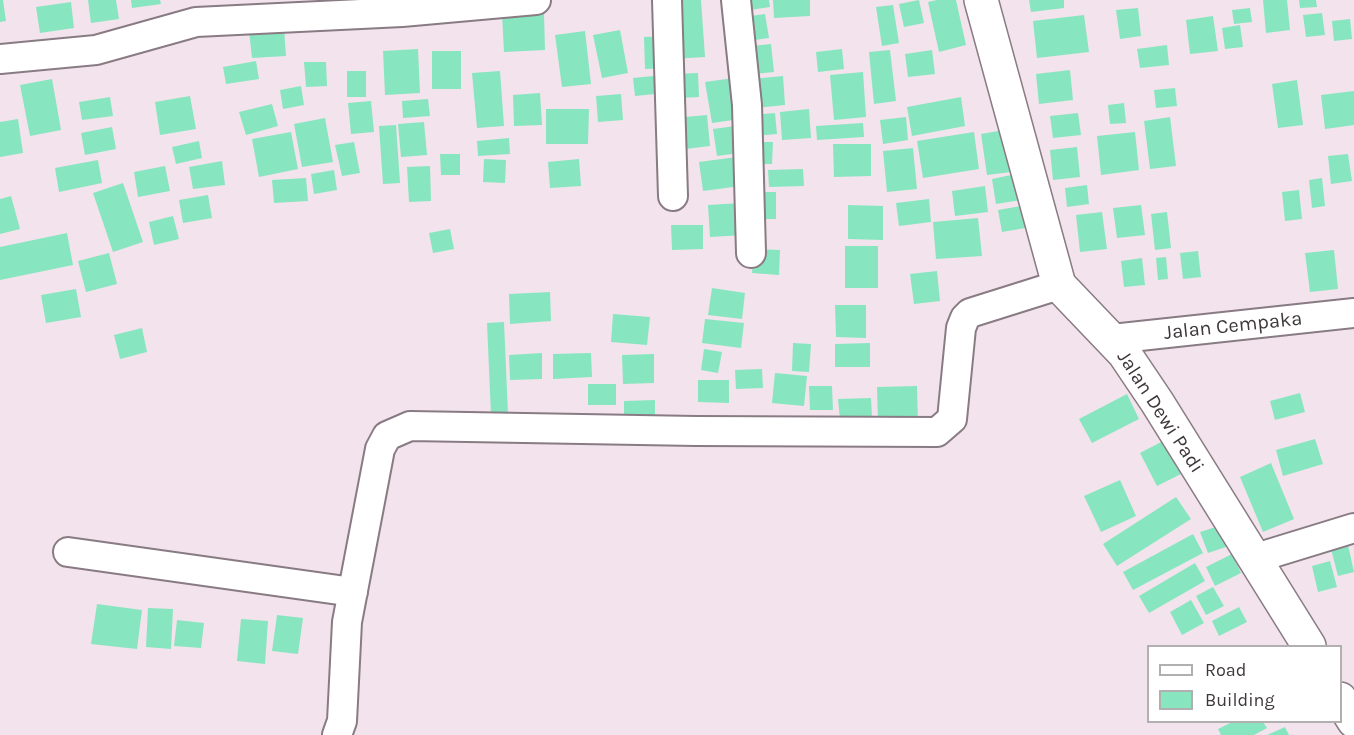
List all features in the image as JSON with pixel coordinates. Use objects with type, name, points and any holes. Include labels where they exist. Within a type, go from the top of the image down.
[{"type":"street","points":[[0,59],[96,50],[190,11],[402,12],[534,0]]},
{"type":"street","points":[[667,0],[673,196]]},
{"type":"street","points":[[736,0],[747,105],[751,253]]},
{"type":"street","name":"Jalan Dewi Padi","points":[[981,0],[1059,285],[1112,339],[1157,402],[1308,645]]},
{"type":"street","points":[[337,735],[342,721],[347,622],[380,449],[387,436],[410,426],[708,432],[937,432],[952,419],[964,318],[970,314],[1059,285]]},
{"type":"street","name":"Jalan Cempaka","points":[[1112,339],[1354,313]]},
{"type":"street","points":[[1253,559],[1354,528]]},
{"type":"street","points":[[68,552],[353,592]]},
{"type":"street","points":[[1342,701],[1354,722]]},
{"type":"building","points":[[0,0],[3,0],[6,21],[0,22]]},
{"type":"building","points":[[88,0],[116,0],[119,19],[91,23]]},
{"type":"building","points":[[131,0],[160,0],[161,4],[132,8]]},
{"type":"building","points":[[669,0],[701,0],[705,57],[673,59]]},
{"type":"building","points":[[742,0],[769,0],[770,7],[743,11]]},
{"type":"building","points":[[773,0],[810,0],[810,16],[774,18]]},
{"type":"building","points":[[919,0],[924,23],[904,27],[899,4]]},
{"type":"building","points":[[956,0],[966,45],[939,52],[928,2]]},
{"type":"building","points":[[1029,0],[1064,0],[1064,8],[1031,12]]},
{"type":"building","points":[[1263,0],[1287,0],[1290,30],[1266,33]]},
{"type":"building","points":[[1299,0],[1316,0],[1317,7],[1300,8]]},
{"type":"building","points":[[71,2],[74,28],[40,33],[36,7]]},
{"type":"building","points":[[893,5],[899,43],[882,46],[876,7]]},
{"type":"building","points":[[1138,8],[1141,36],[1120,39],[1116,10]]},
{"type":"building","points":[[1250,8],[1252,22],[1234,24],[1232,10]]},
{"type":"building","points":[[544,13],[545,50],[504,52],[502,14]]},
{"type":"building","points":[[1322,13],[1325,35],[1306,37],[1303,15]]},
{"type":"building","points":[[765,14],[769,38],[747,41],[743,17]]},
{"type":"building","points":[[1084,15],[1089,52],[1037,58],[1033,21]]},
{"type":"building","points":[[1213,16],[1218,51],[1190,54],[1186,20]]},
{"type":"building","points":[[1350,19],[1352,39],[1334,41],[1332,21]]},
{"type":"building","points":[[1240,25],[1243,47],[1225,49],[1222,28]]},
{"type":"building","points":[[284,28],[286,56],[252,58],[249,31]]},
{"type":"building","points":[[620,30],[628,73],[602,78],[593,35]]},
{"type":"building","points":[[585,31],[591,84],[562,87],[555,35]]},
{"type":"building","points":[[667,36],[668,68],[645,69],[644,37]]},
{"type":"building","points":[[771,44],[774,72],[745,75],[742,47]]},
{"type":"building","points":[[1167,45],[1169,65],[1140,68],[1137,49]]},
{"type":"building","points":[[418,49],[420,93],[385,95],[383,51]]},
{"type":"building","points":[[842,49],[844,69],[818,72],[816,52]]},
{"type":"building","points":[[890,50],[896,101],[874,104],[869,52]]},
{"type":"building","points":[[932,50],[935,74],[908,77],[905,54]]},
{"type":"building","points":[[432,51],[461,51],[461,89],[432,89]]},
{"type":"building","points":[[256,61],[259,79],[226,84],[223,67]]},
{"type":"building","points":[[304,62],[326,62],[327,86],[306,87]]},
{"type":"building","points":[[1070,70],[1073,100],[1039,104],[1036,74]]},
{"type":"building","points":[[347,71],[366,71],[366,97],[347,97]]},
{"type":"building","points":[[500,71],[504,126],[477,128],[472,73]]},
{"type":"building","points":[[863,72],[866,117],[834,120],[830,75]]},
{"type":"building","points":[[698,73],[699,97],[678,98],[676,74]]},
{"type":"building","points":[[663,75],[665,93],[635,96],[633,78]]},
{"type":"building","points":[[783,76],[785,105],[755,108],[752,79]]},
{"type":"building","points":[[734,78],[740,119],[712,123],[705,82]]},
{"type":"building","points":[[52,79],[61,130],[30,136],[20,85]]},
{"type":"building","points":[[1297,80],[1303,125],[1278,128],[1272,84]]},
{"type":"building","points":[[301,86],[304,105],[283,109],[280,90]]},
{"type":"building","points":[[1175,88],[1177,106],[1156,108],[1154,90]]},
{"type":"building","points":[[1354,91],[1354,125],[1325,129],[1321,95]]},
{"type":"building","points":[[540,93],[542,125],[514,126],[513,95]]},
{"type":"building","points":[[621,94],[623,120],[598,122],[596,96]]},
{"type":"building","points":[[190,96],[196,129],[160,135],[155,102]]},
{"type":"building","points":[[110,97],[113,116],[82,120],[79,102]]},
{"type":"building","points":[[961,97],[965,126],[912,136],[907,107]]},
{"type":"building","points":[[428,99],[430,116],[403,118],[402,101]]},
{"type":"building","points":[[371,101],[374,132],[351,134],[348,103]]},
{"type":"building","points":[[1124,103],[1126,123],[1110,124],[1108,105]]},
{"type":"building","points":[[272,104],[278,126],[246,135],[239,112]]},
{"type":"building","points":[[546,109],[589,109],[588,144],[546,144]]},
{"type":"building","points":[[809,109],[811,138],[782,140],[780,112]]},
{"type":"building","points":[[775,113],[777,134],[754,136],[752,115]]},
{"type":"building","points":[[1078,113],[1081,135],[1053,138],[1050,116]]},
{"type":"building","points":[[707,115],[710,146],[677,150],[674,118]]},
{"type":"building","points":[[906,117],[908,140],[883,144],[880,120]]},
{"type":"building","points":[[1170,117],[1176,166],[1150,169],[1144,121]]},
{"type":"building","points":[[325,118],[333,162],[302,167],[294,124]]},
{"type":"building","points":[[18,119],[23,153],[0,157],[0,122]]},
{"type":"building","points":[[424,122],[427,155],[401,157],[398,124]]},
{"type":"building","points":[[863,123],[864,137],[817,140],[816,126]]},
{"type":"building","points":[[396,125],[400,183],[383,184],[379,126]]},
{"type":"building","points":[[743,125],[747,152],[717,156],[713,129]]},
{"type":"building","points":[[112,127],[116,149],[85,155],[81,133]]},
{"type":"building","points":[[1004,130],[1011,172],[987,175],[981,134]]},
{"type":"building","points":[[291,132],[298,169],[259,177],[252,139]]},
{"type":"building","points":[[974,132],[979,169],[923,178],[917,141]]},
{"type":"building","points":[[1135,132],[1139,170],[1101,175],[1097,136]]},
{"type":"building","points":[[509,138],[510,154],[478,156],[477,141]]},
{"type":"building","points":[[199,141],[202,158],[176,164],[172,147]]},
{"type":"building","points":[[354,142],[360,173],[342,176],[335,145]]},
{"type":"building","points":[[755,142],[773,142],[772,164],[755,164]]},
{"type":"building","points":[[833,144],[871,144],[871,176],[834,177]]},
{"type":"building","points":[[1077,147],[1080,177],[1053,180],[1050,150]]},
{"type":"building","points":[[913,148],[917,189],[887,192],[883,151]]},
{"type":"building","points":[[440,154],[460,154],[460,175],[441,175]]},
{"type":"building","points":[[1348,154],[1352,181],[1331,184],[1328,156]]},
{"type":"building","points":[[744,156],[748,185],[703,191],[699,162]]},
{"type":"building","points":[[484,159],[506,160],[505,183],[483,182]]},
{"type":"building","points":[[579,159],[581,186],[550,188],[548,162]]},
{"type":"building","points":[[98,160],[102,183],[59,192],[55,168]]},
{"type":"building","points":[[222,161],[225,185],[193,189],[189,167]]},
{"type":"building","points":[[165,166],[170,191],[138,197],[134,172]]},
{"type":"building","points":[[430,166],[431,201],[409,202],[407,167]]},
{"type":"building","points":[[803,169],[804,186],[769,187],[768,170]]},
{"type":"building","points":[[334,170],[337,190],[314,194],[311,174]]},
{"type":"building","points":[[1016,174],[1021,200],[996,204],[992,179]]},
{"type":"building","points":[[306,178],[308,201],[274,203],[272,180]]},
{"type":"building","points":[[1322,178],[1325,206],[1312,208],[1309,180]]},
{"type":"building","points":[[123,183],[143,242],[113,252],[93,193]]},
{"type":"building","points":[[1087,185],[1089,204],[1067,207],[1065,188]]},
{"type":"building","points":[[985,186],[988,212],[955,216],[952,191]]},
{"type":"building","points":[[1299,190],[1302,219],[1285,221],[1282,192]]},
{"type":"building","points":[[758,192],[776,192],[776,219],[758,219]]},
{"type":"building","points":[[208,195],[212,218],[183,223],[179,200]]},
{"type":"building","points":[[11,196],[20,229],[0,234],[0,199]]},
{"type":"building","points":[[929,199],[931,222],[899,226],[896,203]]},
{"type":"building","points":[[741,203],[744,235],[710,237],[708,205]]},
{"type":"building","points":[[848,205],[883,206],[883,240],[848,239]]},
{"type":"building","points":[[1027,205],[1031,227],[1002,232],[998,210]]},
{"type":"building","points":[[1141,205],[1145,235],[1117,238],[1113,208]]},
{"type":"building","points":[[1102,212],[1107,249],[1080,252],[1076,215]]},
{"type":"building","points":[[1167,212],[1171,248],[1155,250],[1151,214]]},
{"type":"building","points":[[173,216],[179,239],[154,245],[149,222]]},
{"type":"building","points":[[978,218],[982,256],[936,259],[933,222]]},
{"type":"building","points":[[671,225],[703,225],[703,249],[672,250]]},
{"type":"building","points":[[450,229],[454,249],[433,253],[429,233]]},
{"type":"building","points":[[67,233],[73,265],[0,280],[0,247]]},
{"type":"building","points":[[845,246],[878,246],[878,288],[845,288]]},
{"type":"building","points":[[754,249],[780,250],[779,275],[752,273]]},
{"type":"building","points":[[1334,250],[1338,289],[1310,292],[1305,253]]},
{"type":"building","points":[[1198,251],[1201,277],[1183,279],[1180,253]]},
{"type":"building","points":[[109,253],[117,284],[86,292],[78,261]]},
{"type":"building","points":[[1166,257],[1168,279],[1158,280],[1156,258]]},
{"type":"building","points":[[1142,258],[1145,285],[1124,287],[1121,261]]},
{"type":"building","points":[[937,271],[940,301],[914,304],[910,274]]},
{"type":"building","points":[[712,288],[745,293],[742,319],[708,315]]},
{"type":"building","points":[[76,289],[81,317],[46,323],[41,295]]},
{"type":"building","points":[[550,292],[551,321],[510,324],[509,294]]},
{"type":"building","points":[[835,305],[866,305],[866,338],[836,337]]},
{"type":"building","points":[[613,314],[650,317],[647,345],[611,342]]},
{"type":"building","points":[[705,319],[744,323],[741,348],[702,343]]},
{"type":"building","points":[[504,322],[508,414],[491,415],[487,323]]},
{"type":"building","points":[[142,328],[147,352],[120,359],[114,335]]},
{"type":"building","points":[[793,343],[811,344],[809,372],[792,371]]},
{"type":"building","points":[[870,343],[870,367],[835,367],[835,344]]},
{"type":"building","points":[[704,349],[722,352],[718,373],[701,370]]},
{"type":"building","points":[[542,353],[542,379],[510,380],[509,355]]},
{"type":"building","points":[[591,353],[592,377],[553,379],[553,354]]},
{"type":"building","points":[[654,354],[654,383],[623,384],[622,355]]},
{"type":"building","points":[[762,369],[763,388],[736,389],[735,370]]},
{"type":"building","points":[[775,373],[807,376],[804,406],[772,403]]},
{"type":"building","points":[[698,380],[729,380],[729,403],[698,402]]},
{"type":"building","points":[[588,384],[616,384],[616,405],[588,405]]},
{"type":"building","points":[[809,386],[832,386],[833,410],[810,410]]},
{"type":"building","points":[[917,386],[918,424],[878,424],[877,387]]},
{"type":"building","points":[[1300,393],[1305,412],[1275,420],[1270,401]]},
{"type":"building","points":[[1127,394],[1139,419],[1092,443],[1079,419]]},
{"type":"building","points":[[871,398],[872,418],[840,420],[838,399]]},
{"type":"building","points":[[655,400],[655,422],[624,422],[624,401]]},
{"type":"building","points":[[1315,439],[1323,464],[1283,476],[1276,450]]},
{"type":"building","points":[[1163,441],[1181,474],[1157,486],[1140,453]]},
{"type":"building","points":[[1271,463],[1294,519],[1263,532],[1240,477]]},
{"type":"building","points":[[1120,480],[1136,516],[1101,532],[1084,496]]},
{"type":"building","points":[[1176,497],[1191,519],[1117,566],[1103,544]]},
{"type":"building","points":[[1219,526],[1226,547],[1208,553],[1200,532]]},
{"type":"building","points":[[1193,534],[1203,553],[1133,590],[1123,572]]},
{"type":"building","points":[[1348,545],[1354,572],[1338,576],[1331,549]]},
{"type":"building","points":[[1232,554],[1241,573],[1215,586],[1206,567]]},
{"type":"building","points":[[1330,561],[1337,587],[1318,592],[1312,566]]},
{"type":"building","points":[[1195,563],[1205,581],[1149,613],[1139,596]]},
{"type":"building","points":[[1213,587],[1224,606],[1206,615],[1196,596]]},
{"type":"building","points":[[1191,600],[1204,623],[1182,635],[1170,612]]},
{"type":"building","points":[[97,604],[142,610],[137,649],[91,644]]},
{"type":"building","points":[[1239,607],[1247,622],[1219,636],[1212,621]]},
{"type":"building","points":[[148,608],[173,609],[171,649],[146,647]]},
{"type":"building","points":[[277,615],[303,618],[298,654],[272,651]]},
{"type":"building","points":[[241,619],[268,621],[265,664],[237,661]]},
{"type":"building","points":[[177,620],[204,623],[201,648],[174,646]]},
{"type":"building","points":[[1230,723],[1264,723],[1267,728],[1254,735],[1221,735],[1218,729]]},
{"type":"building","points":[[1285,727],[1289,735],[1267,735]]}]
